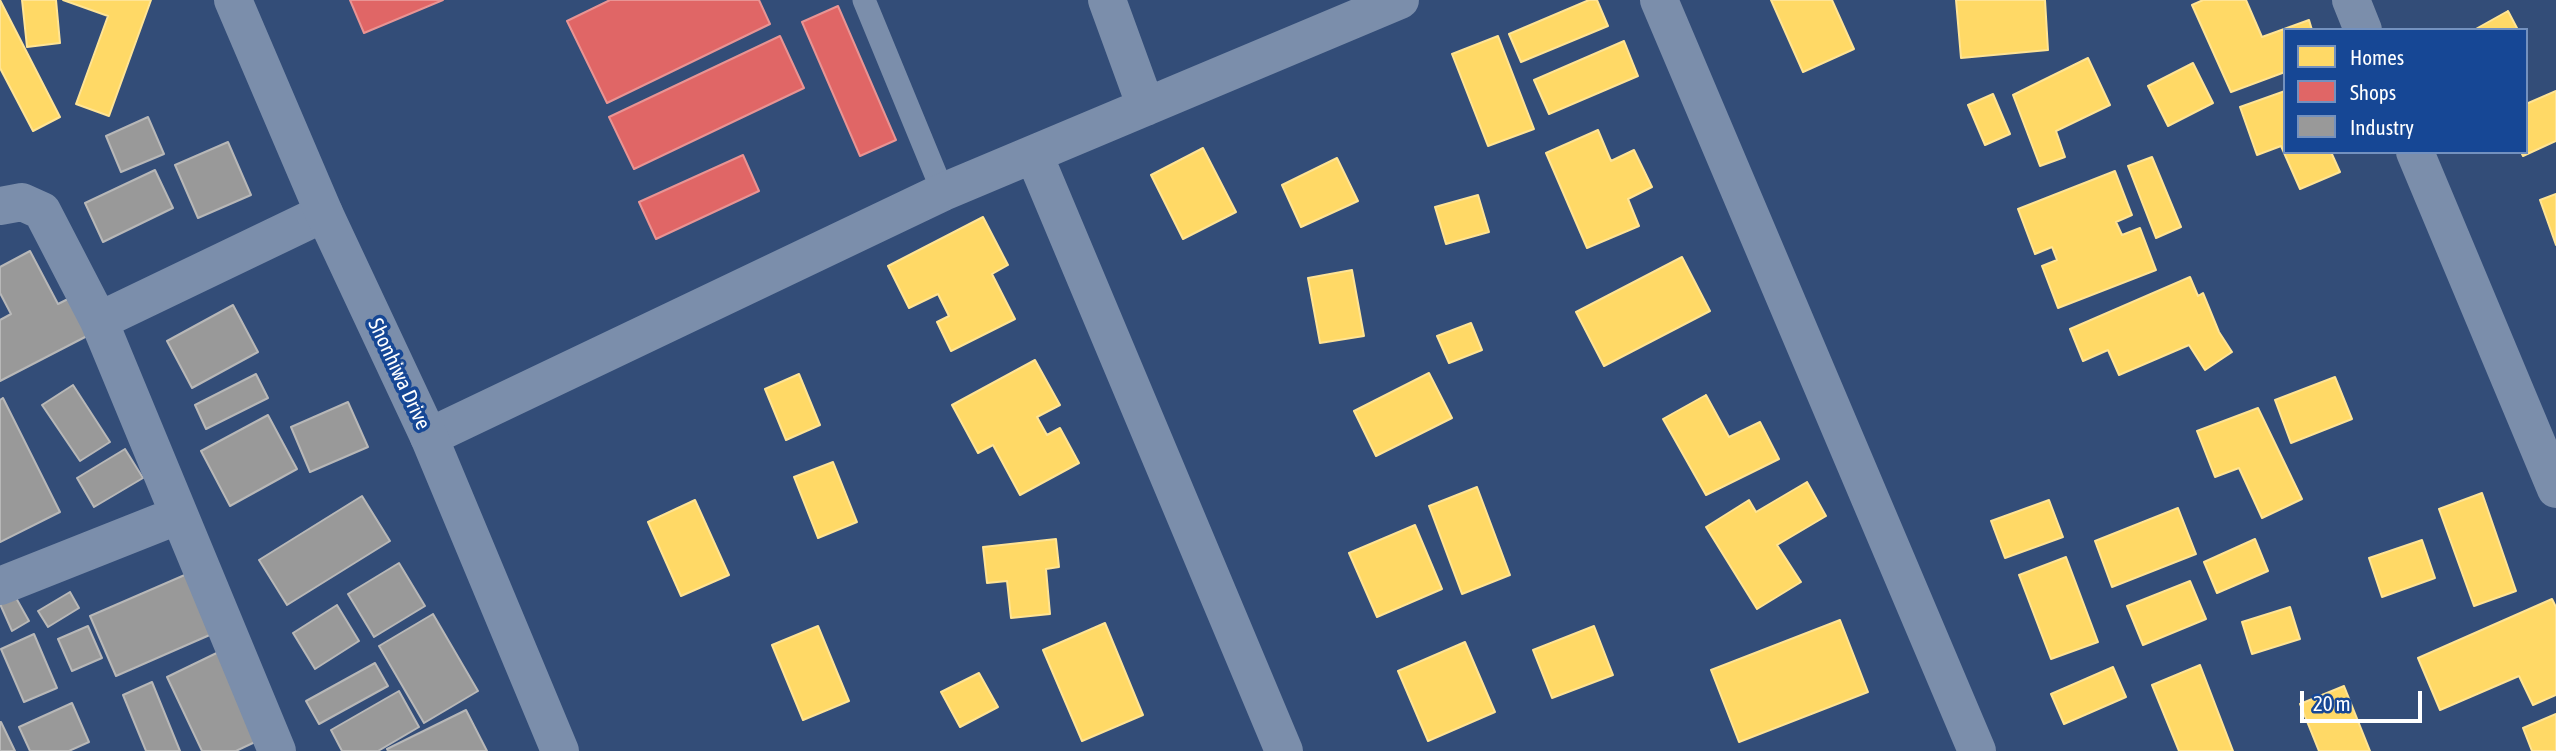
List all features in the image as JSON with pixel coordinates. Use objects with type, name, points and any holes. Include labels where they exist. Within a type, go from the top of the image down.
[{"type":"street","name":"Shonhiwa Drive","points":[[233,0],[324,213],[429,437],[560,751]]},
{"type":"street","points":[[1107,0],[1146,107]]},
{"type":"street","points":[[429,437],[943,192],[1400,0]]},
{"type":"street","points":[[1659,0],[1977,751]]},
{"type":"street","points":[[2351,0],[2362,28]]},
{"type":"street","points":[[2416,154],[2556,489]]},
{"type":"street","points":[[1034,155],[1284,751]]},
{"type":"street","points":[[0,206],[22,202],[43,211],[99,321],[276,751]]},
{"type":"street","points":[[99,321],[324,213]]},
{"type":"street","points":[[0,586],[179,515]]},
{"type":"lane","points":[[864,0],[943,192]]},
{"type":"building: Homes","points":[[0,0],[60,117],[33,131],[0,68]]},
{"type":"building: Homes","points":[[22,0],[56,0],[60,43],[27,47]]},
{"type":"building: Homes","points":[[63,0],[151,0],[109,116],[76,104],[108,16]]},
{"type":"building: Homes","points":[[1589,0],[1597,0],[1608,26],[1521,62],[1509,34]]},
{"type":"building: Homes","points":[[1771,0],[1832,0],[1854,49],[1803,72]]},
{"type":"building: Homes","points":[[1956,0],[2045,0],[2048,50],[1961,58]]},
{"type":"building: Homes","points":[[2203,0],[2246,0],[2262,37],[2283,29],[2283,73],[2231,92],[2192,5]]},
{"type":"building: Homes","points":[[2508,11],[2517,28],[2478,28]]},
{"type":"building: Homes","points":[[2309,20],[2311,28],[2287,28]]},
{"type":"building: Homes","points":[[1498,36],[1534,129],[1488,146],[1452,54]]},
{"type":"building: Homes","points":[[1624,41],[1638,76],[1549,114],[1534,80]]},
{"type":"building: Homes","points":[[2088,58],[2110,105],[2056,131],[2065,157],[2040,166],[2013,95]]},
{"type":"building: Homes","points":[[2193,63],[2213,103],[2168,126],[2148,86]]},
{"type":"building: Homes","points":[[2556,91],[2556,141],[2528,154],[2528,103]]},
{"type":"building: Homes","points":[[2283,92],[2283,151],[2281,146],[2257,155],[2240,107]]},
{"type":"building: Homes","points":[[1993,94],[2010,134],[1985,145],[1968,105]]},
{"type":"building: Homes","points":[[1598,130],[1611,161],[1634,150],[1652,187],[1628,199],[1639,226],[1587,248],[1546,153]]},
{"type":"building: Homes","points":[[1203,148],[1236,212],[1183,239],[1151,175]]},
{"type":"building: Homes","points":[[2285,154],[2332,154],[2340,172],[2300,189]]},
{"type":"building: Homes","points":[[2152,157],[2181,227],[2156,238],[2128,166]]},
{"type":"building: Homes","points":[[1337,158],[1358,201],[1301,227],[1282,185]]},
{"type":"building: Homes","points":[[2115,171],[2132,215],[2116,222],[2122,235],[2140,228],[2156,270],[2058,308],[2042,266],[2057,260],[2052,247],[2035,254],[2018,209]]},
{"type":"building: Homes","points":[[2556,194],[2556,245],[2540,200]]},
{"type":"building: Homes","points":[[1478,195],[1489,232],[1446,244],[1435,207]]},
{"type":"building: Homes","points":[[983,217],[1008,265],[992,274],[1015,319],[951,351],[937,322],[949,316],[938,294],[909,308],[888,266]]},
{"type":"building: Homes","points":[[1682,257],[1710,311],[1604,366],[1576,312]]},
{"type":"building: Homes","points":[[1352,270],[1364,336],[1320,343],[1308,278]]},
{"type":"building: Homes","points":[[2190,277],[2198,296],[2203,293],[2219,332],[2232,352],[2205,370],[2189,345],[2119,375],[2108,350],[2083,361],[2070,329]]},
{"type":"building: Homes","points":[[1471,323],[1482,350],[1449,363],[1437,336]]},
{"type":"building: Homes","points":[[1035,360],[1060,405],[1037,417],[1047,435],[1060,428],[1079,463],[1020,495],[993,445],[978,453],[952,405]]},
{"type":"building: Homes","points":[[1429,373],[1452,418],[1376,456],[1354,411]]},
{"type":"building: Homes","points":[[799,374],[820,425],[786,440],[765,389]]},
{"type":"building: Homes","points":[[2335,377],[2352,419],[2291,443],[2275,400]]},
{"type":"building: Homes","points":[[1706,395],[1729,437],[1760,422],[1779,459],[1706,495],[1663,419]]},
{"type":"building: Homes","points":[[2258,408],[2302,499],[2262,518],[2239,468],[2215,477],[2197,431]]},
{"type":"building: Homes","points":[[833,462],[857,522],[818,538],[794,477]]},
{"type":"building: Homes","points":[[1807,482],[1826,516],[1777,545],[1801,582],[1757,609],[1706,527],[1749,500],[1756,512]]},
{"type":"building: Homes","points":[[1477,487],[1510,575],[1462,594],[1429,506]]},
{"type":"building: Homes","points":[[2482,493],[2516,591],[2474,606],[2439,509]]},
{"type":"building: Homes","points":[[695,500],[729,575],[681,596],[648,522]]},
{"type":"building: Homes","points":[[2049,500],[2063,537],[2005,558],[1991,521]]},
{"type":"building: Homes","points":[[2178,508],[2196,554],[2112,587],[2095,541]]},
{"type":"building: Homes","points":[[1415,525],[1442,589],[1377,617],[1349,553]]},
{"type":"building: Homes","points":[[1056,539],[1059,567],[1046,569],[1050,614],[1011,618],[1007,581],[987,583],[983,547]]},
{"type":"building: Homes","points":[[2255,539],[2268,571],[2217,593],[2204,562]]},
{"type":"building: Homes","points":[[2422,540],[2435,578],[2382,597],[2369,558]]},
{"type":"building: Homes","points":[[2066,557],[2098,642],[2051,659],[2019,575]]},
{"type":"building: Homes","points":[[2190,581],[2206,619],[2143,645],[2127,606]]},
{"type":"building: Homes","points":[[2552,599],[2556,607],[2556,695],[2533,705],[2519,676],[2440,710],[2418,658]]},
{"type":"building: Homes","points":[[2290,607],[2300,639],[2252,654],[2242,622]]},
{"type":"building: Homes","points":[[1840,620],[1868,692],[1739,742],[1711,670]]},
{"type":"building: Homes","points":[[1105,623],[1143,715],[1082,741],[1043,650]]},
{"type":"building: Homes","points":[[818,626],[849,701],[803,720],[772,645]]},
{"type":"building: Homes","points":[[1594,626],[1613,675],[1552,698],[1533,650]]},
{"type":"building: Homes","points":[[1465,642],[1495,712],[1428,741],[1398,671]]},
{"type":"building: Homes","points":[[2200,665],[2233,751],[2179,751],[2152,685]]},
{"type":"building: Homes","points":[[2113,667],[2126,697],[2064,724],[2051,694]]},
{"type":"building: Homes","points":[[979,673],[998,707],[960,727],[941,692]]},
{"type":"building: Homes","points":[[2344,686],[2370,751],[2319,751],[2300,704]]},
{"type":"building: Homes","points":[[2556,714],[2556,751],[2532,751],[2523,728]]},
{"type":"building: Shops","points":[[350,0],[443,0],[364,33]]},
{"type":"building: Shops","points":[[610,0],[759,0],[770,24],[607,103],[567,21]]},
{"type":"building: Shops","points":[[838,6],[896,140],[860,156],[802,22]]},
{"type":"building: Shops","points":[[780,36],[804,88],[634,169],[609,117]]},
{"type":"building: Shops","points":[[743,155],[759,191],[656,239],[639,202]]},
{"type":"building: Industry","points":[[148,117],[164,154],[121,172],[106,136]]},
{"type":"building: Industry","points":[[228,142],[251,195],[198,218],[175,165]]},
{"type":"building: Industry","points":[[155,170],[173,208],[103,242],[85,203]]},
{"type":"building: Industry","points":[[30,251],[58,304],[70,298],[89,335],[0,381],[0,320],[11,314],[0,293],[0,267]]},
{"type":"building: Industry","points":[[233,305],[258,352],[192,388],[167,341]]},
{"type":"building: Industry","points":[[256,374],[268,398],[206,429],[195,405]]},
{"type":"building: Industry","points":[[73,385],[110,442],[80,461],[42,405]]},
{"type":"building: Industry","points":[[3,398],[60,512],[0,542],[0,400]]},
{"type":"building: Industry","points":[[348,402],[368,447],[310,472],[291,427]]},
{"type":"building: Industry","points":[[268,415],[297,469],[230,506],[201,451]]},
{"type":"building: Industry","points":[[125,449],[143,478],[94,507],[77,478]]},
{"type":"building: Industry","points":[[362,496],[390,541],[287,605],[259,560]]},
{"type":"building: Industry","points":[[399,563],[425,606],[374,637],[348,594]]},
{"type":"building: Industry","points":[[187,574],[212,634],[116,676],[90,616]]},
{"type":"building: Industry","points":[[70,592],[79,608],[48,627],[38,611]]},
{"type":"building: Industry","points":[[15,596],[29,621],[12,631],[0,604]]},
{"type":"building: Industry","points":[[337,605],[359,641],[315,669],[293,633]]},
{"type":"building: Industry","points":[[433,614],[478,691],[424,723],[379,646]]},
{"type":"building: Industry","points":[[88,626],[102,658],[72,671],[58,639]]},
{"type":"building: Industry","points":[[34,634],[57,688],[24,702],[1,649]]},
{"type":"building: Industry","points":[[229,647],[270,735],[236,751],[202,751],[167,677]]},
{"type":"building: Industry","points":[[375,663],[388,686],[319,724],[306,701]]},
{"type":"building: Industry","points":[[152,682],[180,751],[146,751],[123,695]]},
{"type":"building: Industry","points":[[399,691],[419,727],[378,751],[342,751],[331,730]]},
{"type":"building: Industry","points":[[72,703],[89,742],[69,751],[30,751],[19,727]]},
{"type":"building: Industry","points":[[466,710],[487,751],[388,751],[387,749]]},
{"type":"building: Industry","points":[[1,722],[15,751],[0,751]]}]
